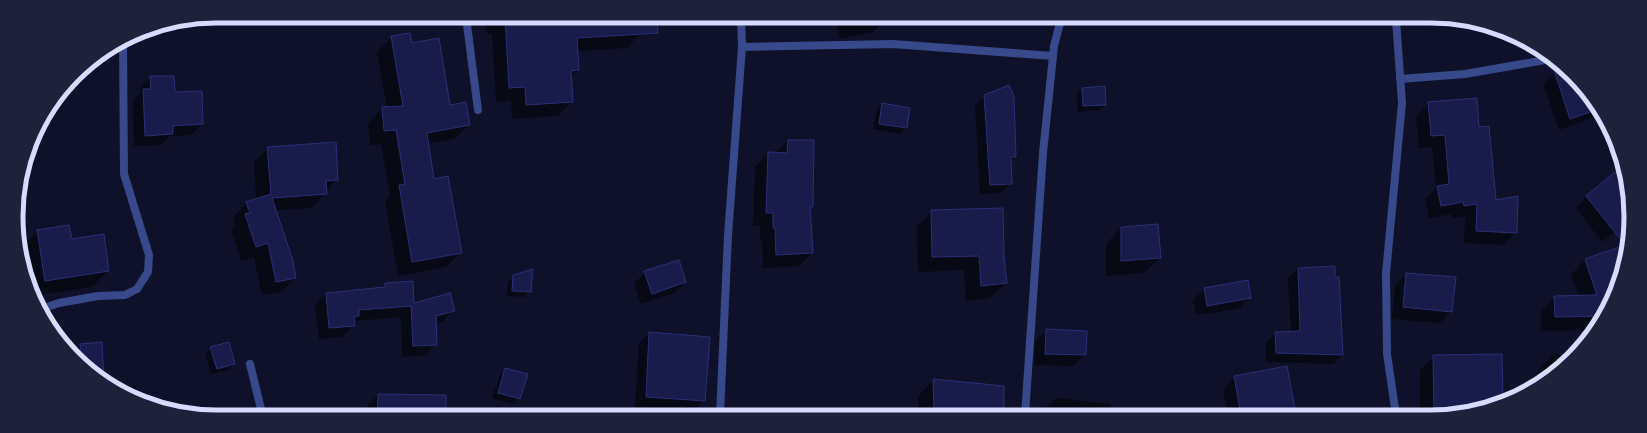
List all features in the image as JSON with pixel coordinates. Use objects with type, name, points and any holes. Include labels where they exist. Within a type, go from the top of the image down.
[{"type":"street","points":[[467,23],[478,110]]},
{"type":"street","points":[[720,410],[728,235],[742,46],[741,23]]},
{"type":"street","points":[[1025,410],[1043,153],[1053,56],[1060,23]]},
{"type":"street","points":[[1395,410],[1387,354],[1386,273],[1402,103],[1396,23]]},
{"type":"street","points":[[742,46],[893,44],[1053,56]]},
{"type":"street","points":[[47,309],[59,303],[98,296],[125,295],[137,289],[148,272],[149,256],[124,174],[123,47]]},
{"type":"street","points":[[1400,79],[1465,74],[1544,60]]},
{"type":"street","points":[[250,364],[261,410]]},
{"type":"building","points":[[505,23],[657,23],[658,33],[577,38],[579,70],[571,71],[573,102],[526,105],[525,87],[509,88]]},
{"type":"building","points":[[410,33],[412,43],[439,38],[450,105],[466,102],[470,125],[427,133],[434,179],[448,176],[462,253],[412,262],[399,185],[405,184],[396,130],[384,131],[382,107],[403,106],[391,36]]},
{"type":"building","points":[[1553,67],[1576,89],[1592,111],[1570,119]]},
{"type":"building","points":[[150,76],[174,76],[175,92],[202,91],[203,124],[173,126],[173,134],[145,136],[143,89],[151,89]]},
{"type":"building","points":[[1009,85],[1014,97],[1016,157],[1011,157],[1012,184],[990,185],[984,95]]},
{"type":"building","points":[[1105,86],[1106,105],[1083,106],[1082,88]]},
{"type":"building","points":[[1477,98],[1479,127],[1489,126],[1496,200],[1518,196],[1517,233],[1476,231],[1477,204],[1464,206],[1463,202],[1441,206],[1437,186],[1449,184],[1445,135],[1431,136],[1428,102]]},
{"type":"building","points":[[882,103],[910,108],[907,128],[879,124]]},
{"type":"building","points":[[788,140],[814,140],[813,207],[810,207],[813,253],[776,255],[773,213],[766,213],[768,152],[787,153]]},
{"type":"building","points":[[336,142],[338,180],[326,181],[327,194],[272,198],[293,261],[296,278],[276,282],[268,243],[256,247],[245,214],[250,213],[246,202],[271,194],[267,147]]},
{"type":"building","points":[[1615,172],[1620,179],[1624,204],[1624,229],[1622,241],[1586,196]]},
{"type":"building","points":[[1003,208],[1004,256],[1007,283],[981,286],[979,256],[932,257],[931,210]]},
{"type":"building","points":[[1158,224],[1161,258],[1121,261],[1121,227]]},
{"type":"building","points":[[69,225],[72,239],[104,234],[109,271],[45,281],[37,230]]},
{"type":"building","points":[[1621,246],[1614,279],[1596,316],[1555,317],[1554,296],[1597,295],[1585,259]]},
{"type":"building","points":[[679,260],[686,282],[652,294],[644,271]]},
{"type":"building","points":[[1335,266],[1335,277],[1339,277],[1343,355],[1276,353],[1275,332],[1300,331],[1298,268]]},
{"type":"building","points":[[533,269],[531,292],[512,291],[513,275]]},
{"type":"building","points":[[1406,273],[1456,277],[1452,312],[1403,307]]},
{"type":"building","points":[[1248,280],[1251,298],[1207,306],[1204,288]]},
{"type":"building","points":[[413,281],[414,303],[450,293],[455,311],[436,316],[437,345],[413,346],[411,306],[359,310],[359,316],[354,317],[355,326],[329,328],[326,293],[385,287],[385,283]]},
{"type":"building","points":[[1046,329],[1087,331],[1086,355],[1045,354]]},
{"type":"building","points":[[649,332],[710,337],[705,401],[646,397]]},
{"type":"building","points":[[102,342],[104,373],[81,354],[80,344]]},
{"type":"building","points":[[229,342],[235,364],[217,369],[210,347]]},
{"type":"building","points":[[1502,354],[1503,396],[1491,400],[1479,401],[1479,403],[1468,406],[1434,410],[1433,355]]},
{"type":"building","points":[[1287,366],[1295,409],[1240,410],[1234,376]]},
{"type":"building","points":[[505,368],[528,374],[520,399],[498,393]]},
{"type":"building","points":[[933,379],[1004,386],[1004,410],[934,410]]},
{"type":"building","points":[[378,394],[446,395],[446,410],[377,410]]}]
